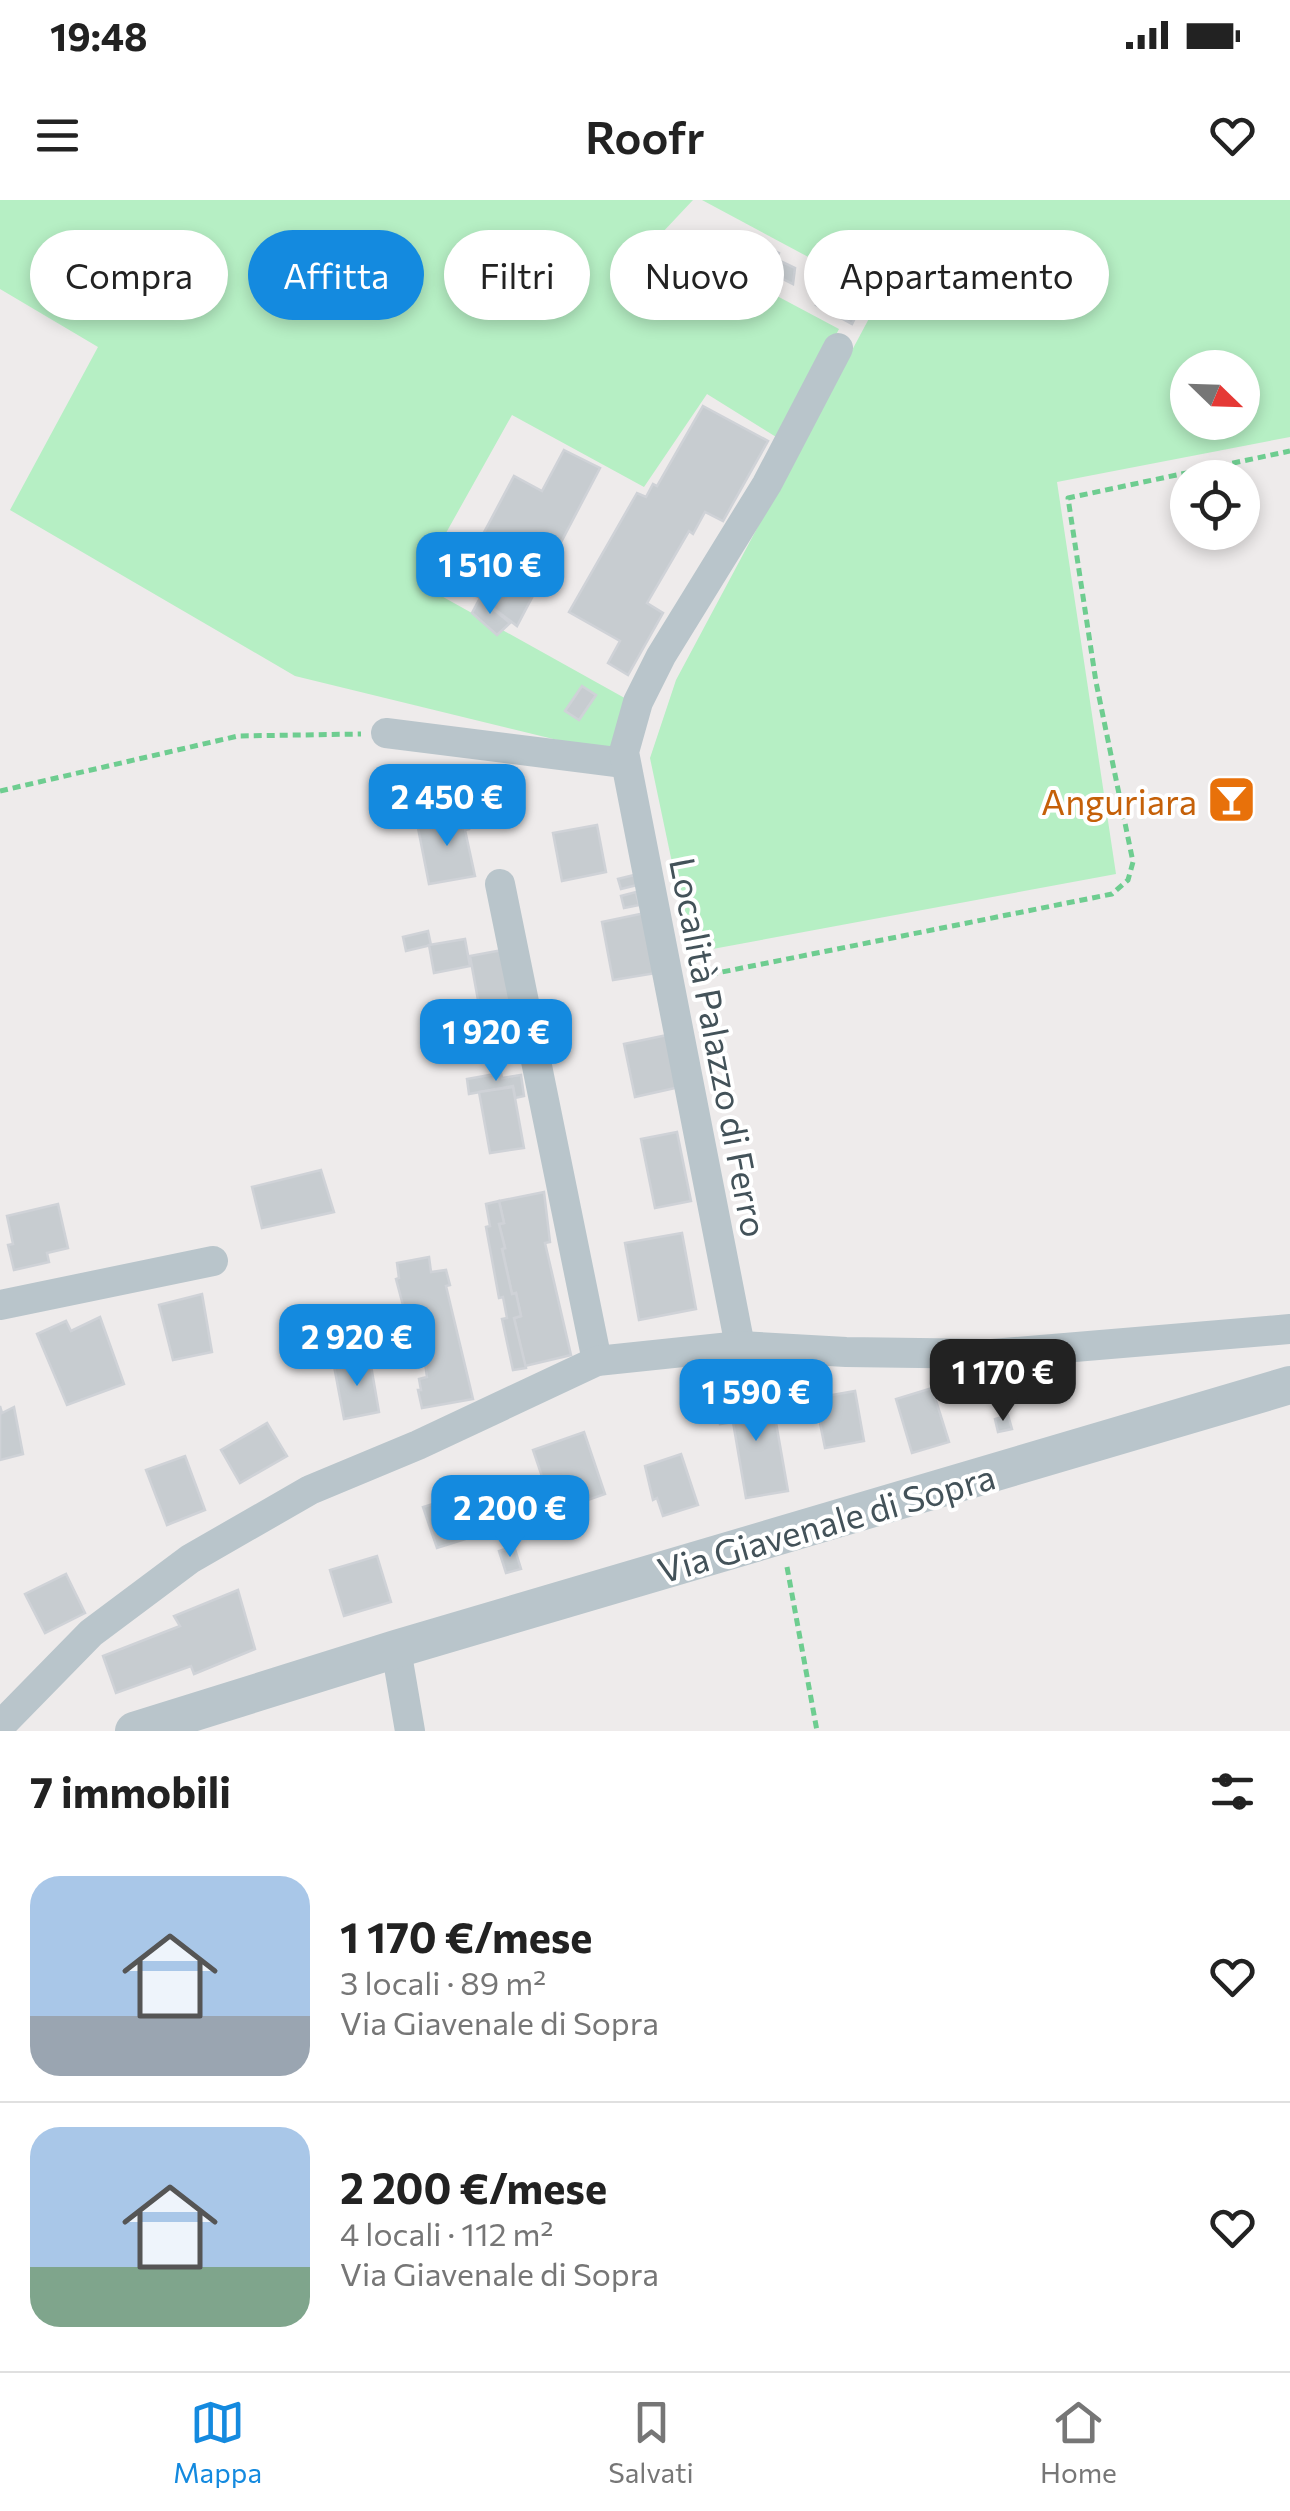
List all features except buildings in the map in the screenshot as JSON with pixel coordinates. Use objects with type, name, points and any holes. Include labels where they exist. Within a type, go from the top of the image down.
[{"type":"street","name":"Località Palazzo di Ferro","points":[[740,1346],[624,762],[638,702],[661,656],[767,484],[838,348]]},
{"type":"street","points":[[386,733],[624,762]]},
{"type":"street","points":[[500,884],[597,1361]]},
{"type":"street","points":[[0,1305],[213,1261]]},
{"type":"street","points":[[0,1726],[91,1634],[190,1559],[310,1490],[418,1445],[597,1361],[740,1346],[992,1354],[1290,1329]]},
{"type":"street","name":"Via Giavenale di Sopra","points":[[134,1731],[396,1648],[1290,1385]]},
{"type":"street","points":[[396,1648],[410,1731]]},
{"type":"path","points":[[670,982],[1112,894],[1128,880],[1134,862],[1096,682],[1068,498],[1290,452]]},
{"type":"path","points":[[0,791],[238,736],[386,733]]},
{"type":"path","points":[[781,1535],[817,1731]]},
{"type":"green space","points":[[0,200],[693,200],[665,230],[610,230],[610,320],[784,320],[784,300],[804,310],[804,320],[822,320],[839,329],[781,440],[707,394],[644,487],[512,415],[418,583],[630,701],[615,754],[295,676],[10,510],[98,347],[52,320],[228,320],[228,230],[30,230],[30,307],[0,289]]},
{"type":"green space","points":[[702,200],[1290,200],[1290,437],[1057,482],[1116,874],[691,953],[650,758],[676,680],[868,320],[1109,320],[1109,230],[804,230],[804,255],[784,244],[784,230],[758,230]]},
{"type":"place","name":"Anguriara","points":[[1232,800]]}]
